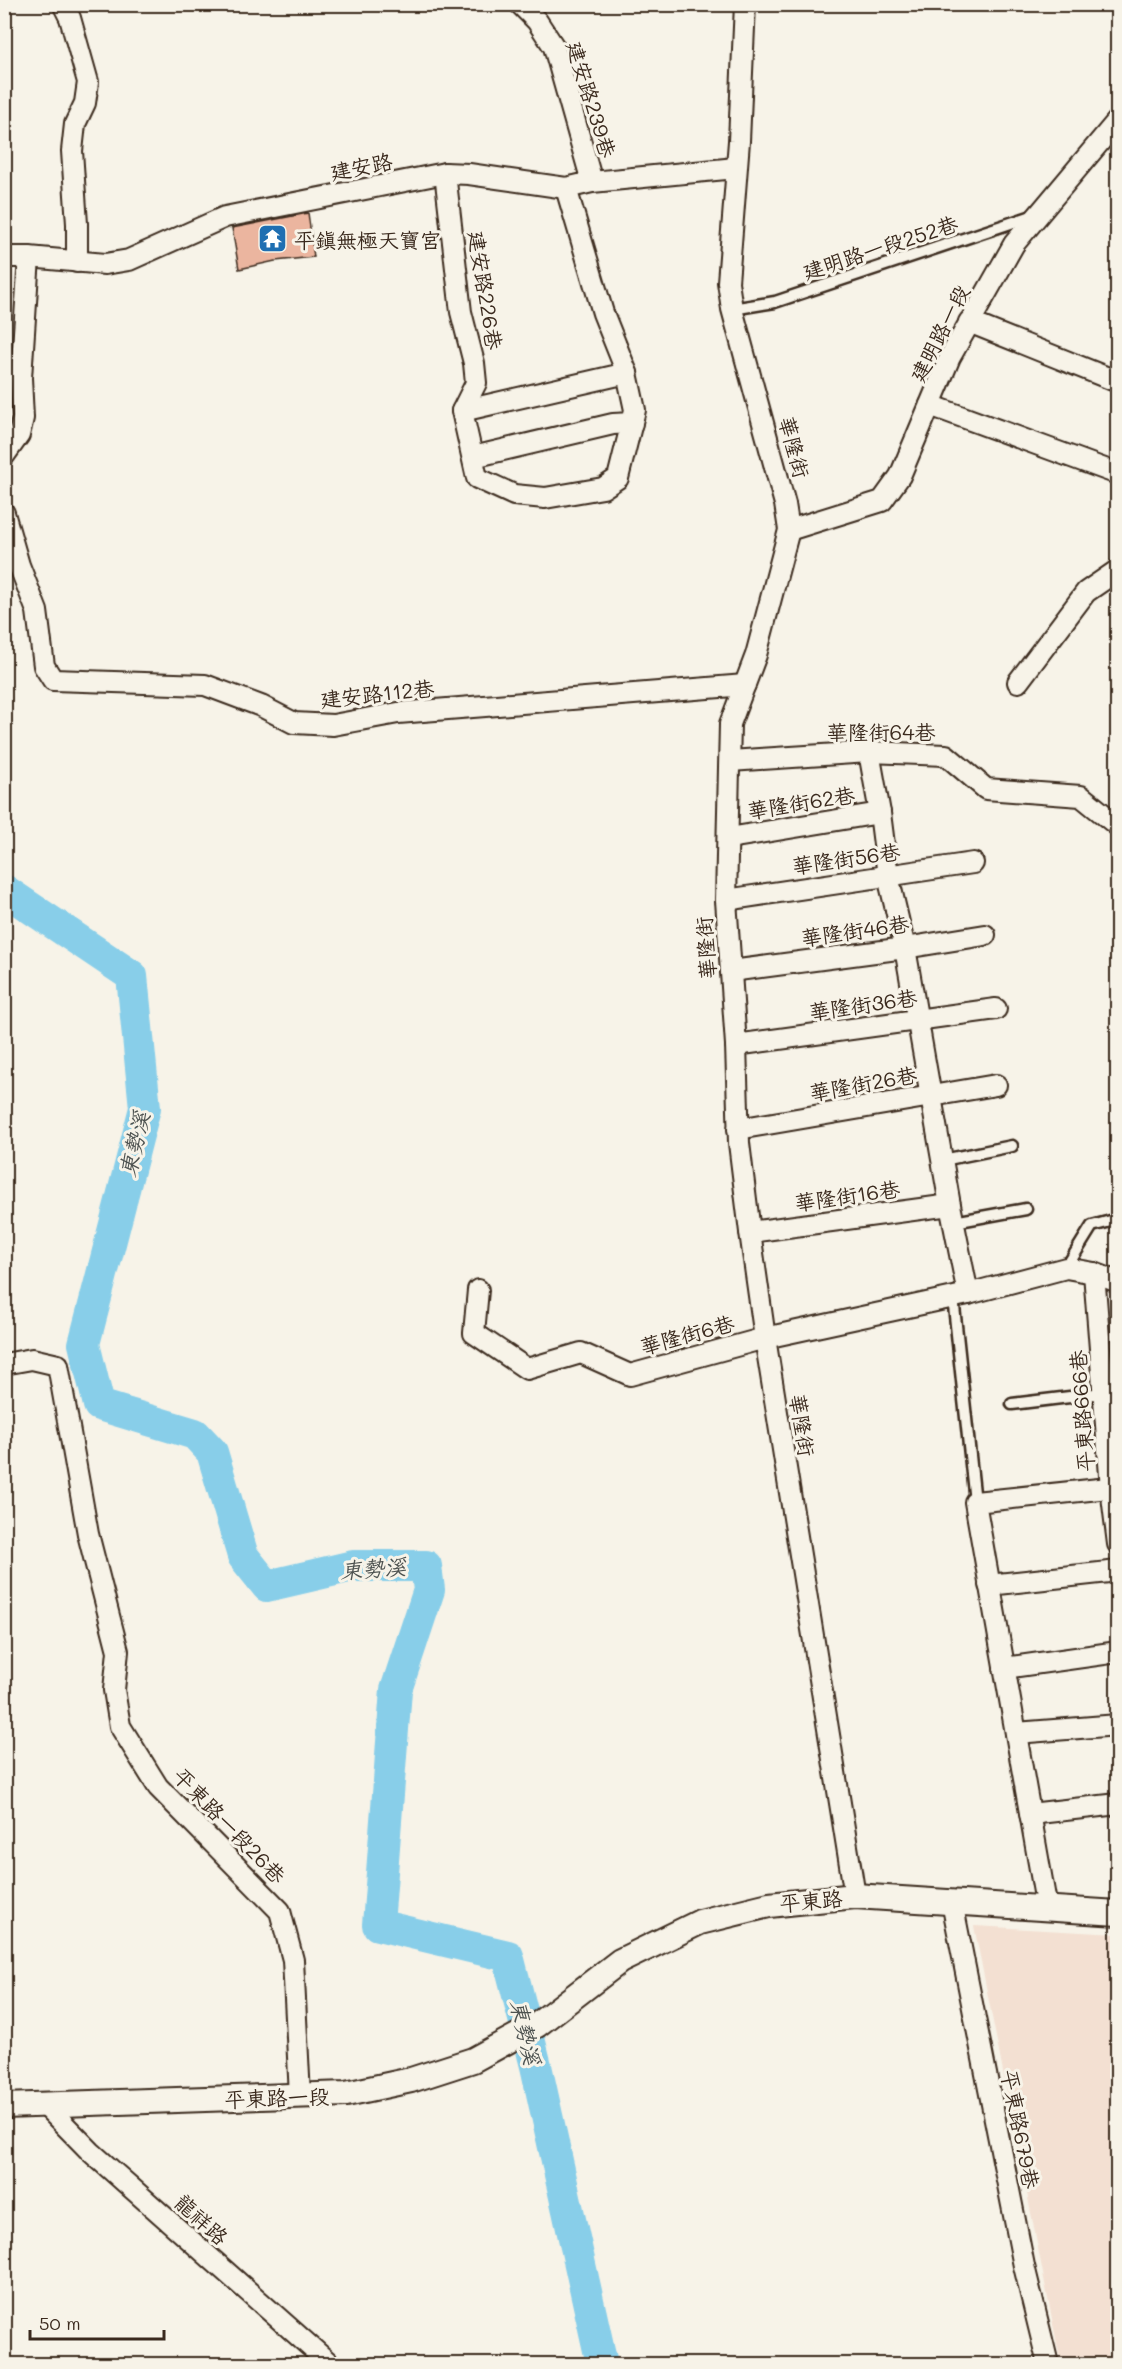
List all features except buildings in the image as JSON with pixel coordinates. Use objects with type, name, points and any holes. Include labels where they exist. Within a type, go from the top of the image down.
[{"type":"street","points":[[63,4],[70,18],[88,82],[85,103],[75,124],[72,151],[77,262]]},
{"type":"street","name":"建安路239巷","points":[[520,4],[537,21],[554,47],[592,182]]},
{"type":"street","name":"華隆街","points":[[745,4],[728,282],[732,309],[785,504],[789,530],[756,655],[730,724],[726,900],[736,1045],[738,1129],[765,1338],[855,1896]]},
{"type":"street","name":"建明路一段","points":[[789,530],[882,501],[900,476],[950,357],[1014,244],[1118,120]]},
{"type":"street","name":"建安路","points":[[4,257],[105,264],[129,260],[225,217],[446,173],[469,174],[566,188],[592,182],[736,168]]},
{"type":"street","name":"建安路226巷","points":[[446,173],[461,312],[474,363],[476,383],[462,411]]},
{"type":"street","points":[[566,188],[603,313],[627,373],[635,410],[618,478],[603,488],[545,498],[514,495],[477,478],[462,411],[627,373]]},
{"type":"street","points":[[4,456],[19,435],[23,418],[21,378],[29,257]]},
{"type":"street","points":[[969,322],[1118,382]]},
{"type":"street","points":[[930,405],[1118,474]]},
{"type":"street","points":[[473,457],[613,424],[632,423]]},
{"type":"street","name":"建安路112巷","points":[[4,513],[19,565],[37,611],[44,666],[53,680],[206,685],[261,706],[294,723],[333,725],[398,713],[745,685]]},
{"type":"street","points":[[1018,682],[1086,592],[1118,570]]},
{"type":"street","points":[[869,752],[888,876],[905,948],[943,1160],[961,1295]]},
{"type":"street","name":"華隆街64巷","points":[[730,761],[869,752],[946,755],[986,789],[1081,796],[1118,826]]},
{"type":"street","name":"華隆街62巷","points":[[729,838],[880,813]]},
{"type":"street","name":"華隆街56巷","points":[[726,900],[973,863]]},
{"type":"street","name":"華隆街46巷","points":[[731,971],[985,935]]},
{"type":"street","name":"華隆街36巷","points":[[736,1045],[996,1008]]},
{"type":"street","name":"華隆街26巷","points":[[738,1129],[996,1085]]},
{"type":"street","name":"華隆街16巷","points":[[750,1232],[952,1214]]},
{"type":"street","points":[[1066,1269],[1094,1273],[1118,1282]]},
{"type":"street","name":"華隆街6巷","points":[[478,1290],[474,1333],[527,1368],[581,1353],[630,1375],[765,1338],[961,1295],[1066,1269]]},
{"type":"street","name":"平東路666巷","points":[[1094,1273],[1118,1544]]},
{"type":"street","name":"平東路一段26巷","points":[[4,1364],[32,1359],[58,1365],[88,1534],[118,1651],[114,1690],[120,1726],[158,1787],[280,1911],[293,1960],[300,2096]]},
{"type":"street","points":[[1047,1909],[975,1502],[1114,1488]]},
{"type":"street","points":[[989,1585],[1118,1571]]},
{"type":"street","points":[[1004,1668],[1118,1652]]},
{"type":"street","points":[[1016,1733],[1118,1725]]},
{"type":"street","points":[[1030,1814],[1118,1804]]},
{"type":"street","name":"平東路","points":[[537,2025],[620,1961],[700,1922],[769,1905],[855,1896],[1118,1913]]},
{"type":"street","name":"平東路679巷","points":[[952,1902],[1024,2266],[1048,2364]]},
{"type":"street","name":"平東路一段","points":[[4,2106],[346,2094],[411,2080],[473,2060],[537,2025]]},
{"type":"street","name":"龍祥路","points":[[45,2105],[91,2152],[330,2364]]},
{"type":"lane","name":"建明路一段252巷","points":[[732,309],[775,302],[1039,214]]},
{"type":"lane","points":[[943,1160],[1012,1146]]},
{"type":"lane","points":[[952,1214],[1026,1209]]},
{"type":"lane","points":[[1066,1269],[1092,1226],[1118,1219]]},
{"type":"lane","points":[[961,1295],[975,1502]]},
{"type":"lane","points":[[1012,1404],[1103,1393]]},
{"type":"shaded area","points":[[974,1926],[1117,1934],[1117,2364],[1061,2364]]},
{"type":"waterway","name":"東勢溪","points":[[4,890],[132,976],[145,1108],[84,1344],[99,1405],[195,1434],[212,1452],[243,1556],[267,1586],[353,1566],[426,1566],[429,1590],[396,1690],[378,1925],[508,1956],[536,2066],[602,2364]]},
{"type":"place","name":"平鎮無極天寶宮","points":[[273,239]]}]
